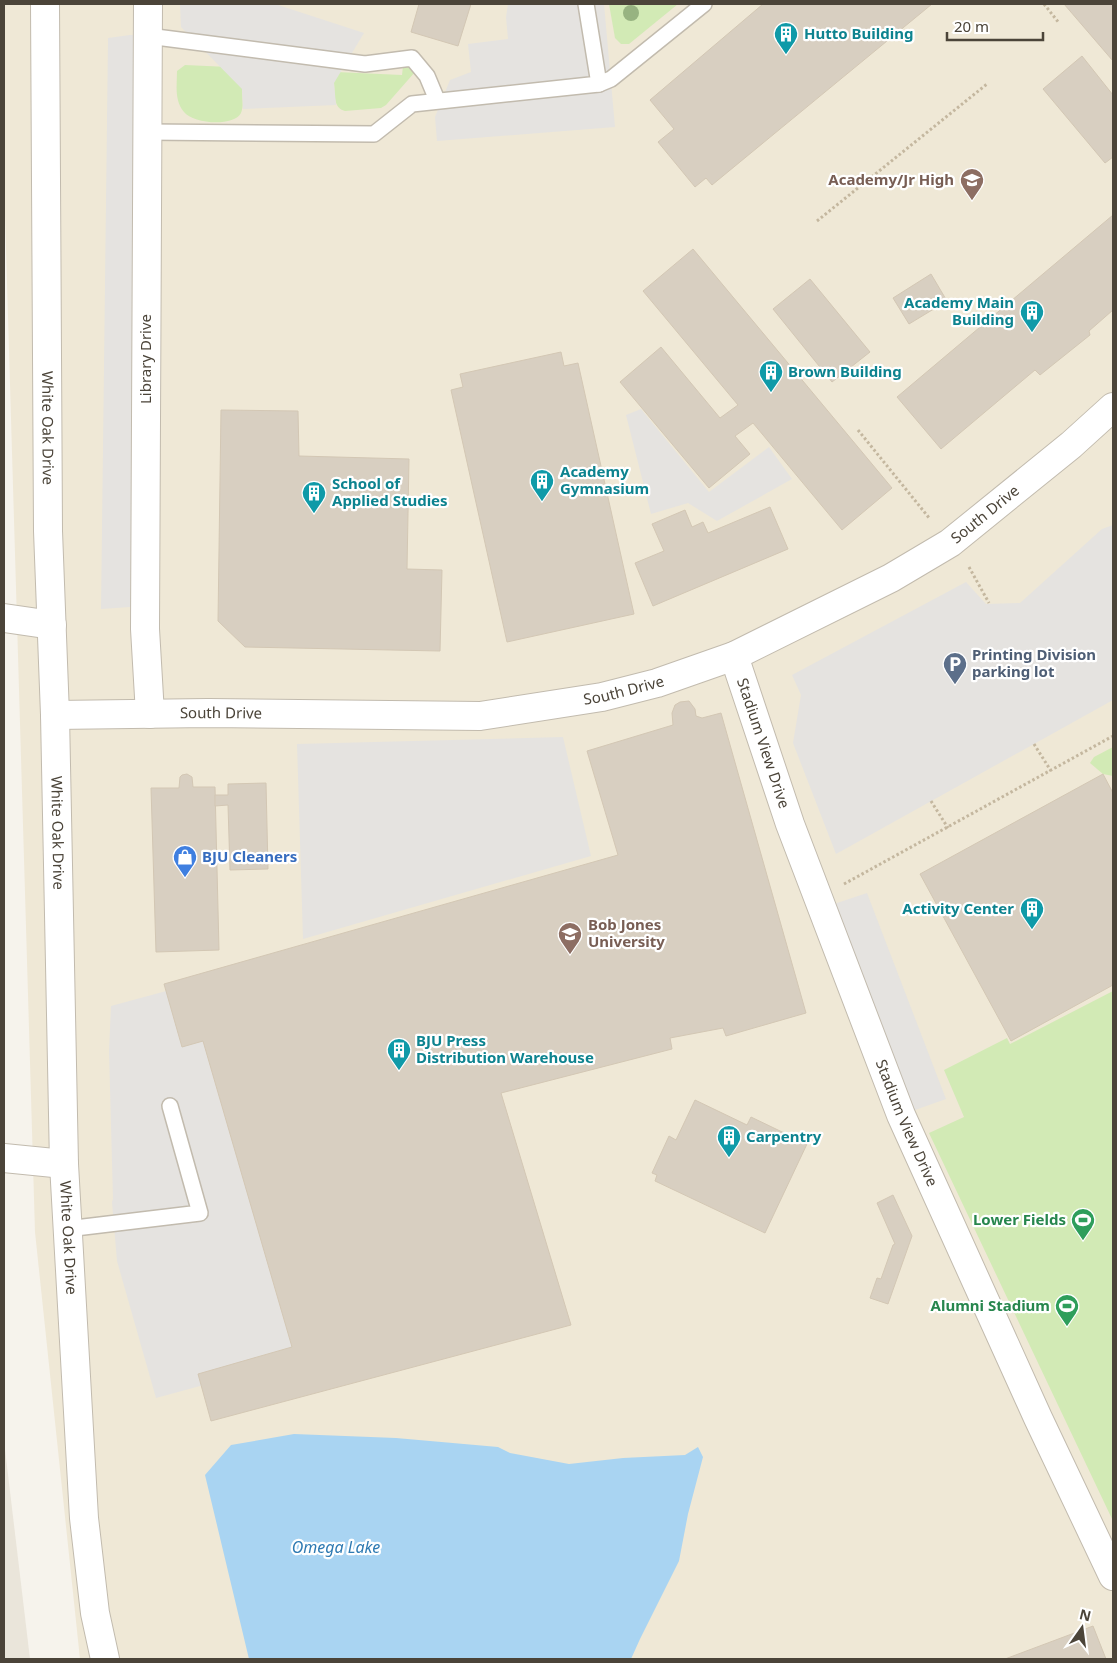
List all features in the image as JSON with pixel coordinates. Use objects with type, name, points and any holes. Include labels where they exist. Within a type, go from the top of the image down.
[{"type":"street","name":"White Oak Drive","points":[[45,4],[48,531],[56,715],[64,1164],[84,1518],[95,1613],[105,1659]]},
{"type":"street","name":"Library Drive","points":[[148,4],[145,629],[150,714]]},
{"type":"street","name":"South Drive","points":[[56,715],[480,716],[602,697],[657,683],[734,656],[891,578],[950,543],[1071,445],[1113,407]]},
{"type":"street","points":[[4,618],[52,625]]},
{"type":"street","name":"Stadium View Drive","points":[[734,656],[790,824],[901,1115],[1038,1418],[1113,1576]]},
{"type":"street","points":[[4,1158],[64,1164]]},
{"type":"lane","points":[[586,4],[599,84]]},
{"type":"lane","points":[[147,132],[374,134],[412,104],[599,84],[611,79],[704,4]]},
{"type":"lane","points":[[148,36],[365,64],[412,58],[427,76],[437,100]]},
{"type":"lane","points":[[67,1229],[200,1214],[170,1106]]},
{"type":"path","points":[[1044,4],[1059,23]]},
{"type":"path","points":[[817,221],[987,84]]},
{"type":"path","points":[[858,430],[932,522]]},
{"type":"path","points":[[973,573],[989,603]]},
{"type":"path","points":[[843,885],[1113,736]]},
{"type":"path","points":[[1034,744],[1051,771]]},
{"type":"path","points":[[931,801],[948,828]]},
{"type":"shaded area","name":"Bob Jones University","points":[[4,4],[1113,4],[1113,1659],[80,1659],[35,1232],[4,181]]},
{"type":"shaded area","points":[[180,4],[275,4],[364,33],[334,83],[336,105],[243,109],[242,89],[181,27]]},
{"type":"shaded area","points":[[508,4],[604,4],[615,127],[437,141],[435,117],[450,80],[471,72],[468,44],[508,39],[506,17]]},
{"type":"shaded area","points":[[130,35],[148,36],[145,606],[101,609],[108,38]]},
{"type":"shaded area","points":[[641,409],[709,492],[769,447],[792,479],[717,521],[688,503],[651,514],[626,415]]},
{"type":"shaded area","name":"Printing Division parking lot","points":[[1113,525],[1113,700],[836,854],[793,743],[801,695],[792,675],[966,582],[986,604],[1020,603],[1102,529]]},
{"type":"shaded area","points":[[563,737],[591,856],[303,939],[297,744]]},
{"type":"shaded area","points":[[867,893],[946,1099],[901,1115],[822,908]]},
{"type":"shaded area","points":[[170,990],[204,1026],[299,1359],[156,1398],[117,1261],[112,1202],[109,1051],[111,1006]]},
{"type":"shaded area","points":[[4,1441],[30,1659],[4,1659]]},
{"type":"green space","points":[[609,4],[678,4],[629,44],[621,44],[615,38]]},
{"type":"green space","points":[[408,64],[415,72],[386,105],[381,108],[345,111],[341,109],[335,100],[334,83],[242,89],[243,104],[241,113],[230,120],[213,122],[189,116],[184,112],[177,97],[177,71],[185,65],[402,75],[403,66]]},
{"type":"green space","points":[[1113,747],[1113,776],[1103,774],[1090,763],[1094,757]]},
{"type":"green space","name":"Alumni Stadium","points":[[1113,991],[1113,1521],[929,1133],[964,1117],[944,1070],[1007,1038],[1010,1044]]},
{"type":"water","name":"Omega Lake","points":[[294,1434],[396,1438],[498,1447],[510,1453],[569,1464],[623,1458],[685,1455],[698,1447],[703,1457],[688,1514],[679,1561],[631,1659],[249,1659],[205,1475],[231,1445]]},
{"type":"building","points":[[419,4],[471,4],[458,46],[411,32]]},
{"type":"building","name":"Hutto Building","points":[[763,4],[932,4],[712,185],[706,178],[695,187],[658,142],[674,129],[650,100]]},
{"type":"building","points":[[1064,4],[1113,4],[1113,61]]},
{"type":"building","points":[[1082,56],[1113,95],[1113,157],[1105,163],[1043,89]]},
{"type":"building","name":"Academy Main Building","points":[[1113,215],[1113,310],[1089,331],[1090,335],[1040,375],[1035,370],[941,449],[897,397]]},
{"type":"building","name":"Brown Building","points":[[693,249],[892,488],[842,530],[753,423],[735,436],[750,454],[709,488],[620,382],[661,347],[720,418],[738,405],[643,291]]},
{"type":"building","points":[[931,274],[947,301],[909,324],[893,298]]},
{"type":"building","points":[[810,279],[870,352],[832,382],[773,309]]},
{"type":"building","name":"Academy Gymnasium","points":[[561,352],[564,366],[578,363],[634,614],[507,642],[451,390],[463,387],[460,374]]},
{"type":"building","name":"School of Applied Studies","points":[[221,410],[298,411],[299,456],[409,459],[407,569],[442,570],[440,651],[245,647],[218,621]]},
{"type":"building","points":[[770,507],[788,549],[653,606],[635,563],[664,551],[652,524],[685,510],[692,527],[703,522],[708,533]]},
{"type":"building","name":"BJU Press Distribution Warehouse","points":[[689,701],[695,709],[696,716],[702,718],[721,713],[806,1013],[726,1036],[723,1028],[670,1038],[672,1049],[501,1093],[571,1325],[211,1421],[198,1374],[292,1347],[203,1041],[182,1047],[164,984],[618,855],[587,751],[673,725],[672,713],[675,705],[680,702]]},
{"type":"building","name":"BJU Cleaners","points":[[187,774],[192,777],[193,787],[215,787],[219,950],[156,952],[151,788],[179,788],[180,777]]},
{"type":"building","name":"Activity Center","points":[[1103,774],[1113,793],[1113,985],[1011,1041],[920,874]]},
{"type":"building","points":[[266,783],[268,869],[230,870],[228,805],[215,806],[215,795],[228,795],[228,784]]},
{"type":"building","name":"Carpentry","points":[[695,1100],[747,1125],[751,1117],[807,1144],[765,1233],[655,1181],[657,1175],[652,1173],[669,1136],[676,1140]]},
{"type":"building","points":[[893,1195],[912,1236],[888,1304],[870,1298],[877,1278],[881,1279],[895,1244],[877,1203]]},
{"type":"building","points":[[1093,1626],[1106,1659],[1005,1659]]},
{"type":"place","name":"Hutto Building","points":[[786,55]]},
{"type":"place","name":"Academy/Jr High","points":[[972,201]]},
{"type":"place","name":"Academy Main Building","points":[[1032,333]]},
{"type":"place","name":"Brown Building","points":[[771,393]]},
{"type":"place","name":"Academy Gymnasium","points":[[542,502]]},
{"type":"place","name":"School of Applied Studies","points":[[314,514]]},
{"type":"place","name":"Printing Division parking lot","points":[[955,685]]},
{"type":"place","name":"BJU Cleaners","points":[[185,878]]},
{"type":"place","name":"Activity Center","points":[[1032,930]]},
{"type":"place","name":"Bob Jones University","points":[[570,955]]},
{"type":"place","name":"BJU Press Distribution Warehouse","points":[[399,1071]]},
{"type":"place","name":"Carpentry","points":[[729,1158]]},
{"type":"place","name":"Lower Fields","points":[[1083,1241]]},
{"type":"place","name":"Alumni Stadium","points":[[1067,1327]]}]
